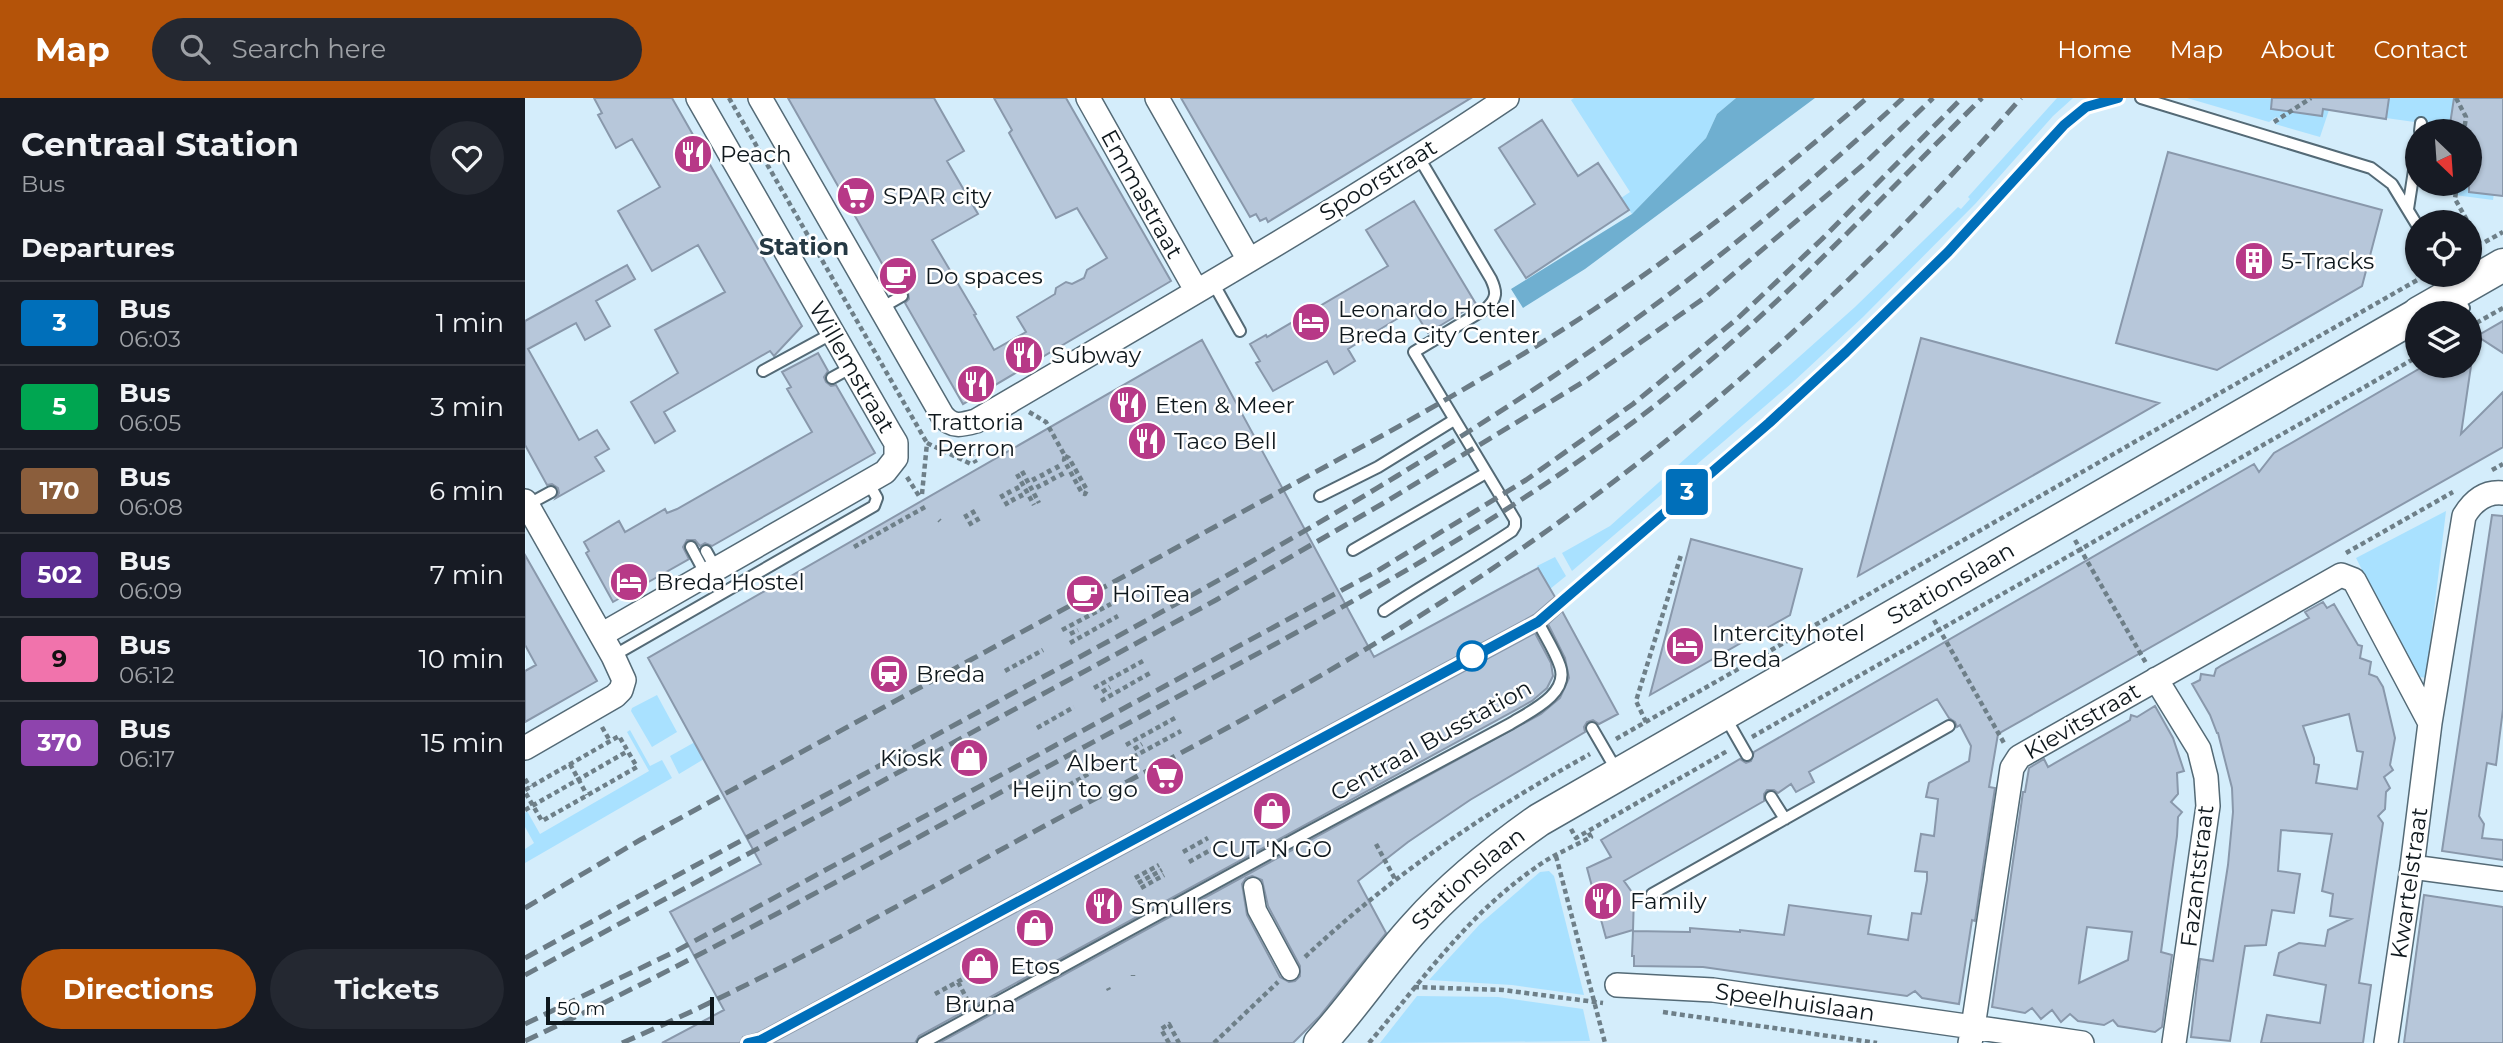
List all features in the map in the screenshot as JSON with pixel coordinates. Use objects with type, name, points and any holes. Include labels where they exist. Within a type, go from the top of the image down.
[{"type":"main road","name":"Stationslaan","points":[[2458,301],[2492,255]]},
{"type":"main road","name":"Stationslaan","points":[[2462,301],[2503,285]]},
{"type":"main road","name":"Stationslaan","points":[[1320,1043],[1417,924],[1462,880],[1507,842],[1615,769],[2405,321]]},
{"type":"main road","name":"Stationslaan","points":[[1341,1043],[1431,933],[1472,892],[1548,834],[1615,769],[1736,735],[2076,541],[2405,341]]},
{"type":"street","name":"Willemstraat","points":[[698,98],[833,333],[842,372],[896,443],[896,458],[885,472],[869,482]]},
{"type":"street","points":[[760,98],[881,308]]},
{"type":"street","name":"Emmastraat","points":[[1088,98],[1204,286]]},
{"type":"street","points":[[1157,98],[1249,260]]},
{"type":"street","name":"Spoorstraat","points":[[881,308],[947,422],[955,425],[976,421],[1185,299],[1507,98]]},
{"type":"street","points":[[601,635],[709,565],[869,482]]},
{"type":"street","name":"Kwartelstraat","points":[[2386,1043],[2430,723],[2464,516],[2471,505],[2493,495]]},
{"type":"street","points":[[525,748],[615,696],[621,690],[624,680],[526,503]]},
{"type":"street","points":[[2345,576],[2354,580],[2430,723]]},
{"type":"street","name":"Kievitstraat","points":[[1971,1035],[2014,762],[2024,752],[2345,576]]},
{"type":"street","name":"Fazantstraat","points":[[2156,679],[2199,748],[2206,777],[2208,806],[2174,1043]]},
{"type":"street","points":[[2412,867],[2503,880]]},
{"type":"street","points":[[1246,891],[1290,971]]},
{"type":"street","name":"Speelhuislaan","points":[[1617,985],[1713,990],[1971,1035],[2082,1043]]},
{"type":"lane","points":[[748,1043],[762,1041],[1538,622],[1769,423],[1846,352],[1948,252],[2064,125],[2086,107],[2117,98]]},
{"type":"lane","points":[[2141,98],[2371,168],[2392,184],[2408,209]]},
{"type":"lane","points":[[1384,611],[1431,580],[1468,561],[1514,529],[1515,520],[1414,352],[1487,309],[1496,295],[1491,279],[1418,156]]},
{"type":"lane","points":[[2408,209],[2410,196]]},
{"type":"lane","points":[[1204,286],[1240,331]]},
{"type":"lane","points":[[881,308],[902,296]]},
{"type":"lane","points":[[763,372],[833,333]]},
{"type":"lane","points":[[1320,496],[1378,467],[1454,420]]},
{"type":"lane","points":[[1353,550],[1486,473]]},
{"type":"lane","points":[[613,656],[874,506],[877,498],[869,482]]},
{"type":"lane","points":[[526,503],[551,492]]},
{"type":"lane","points":[[691,547],[709,565]]},
{"type":"lane","name":"Centraal Busstation","points":[[923,1043],[1543,704],[1558,689],[1562,669],[1538,622]]},
{"type":"lane","points":[[1652,894],[1949,726]]},
{"type":"lane","points":[[1592,728],[1615,769]]},
{"type":"lane","points":[[1736,735],[1747,755]]},
{"type":"lane","points":[[1771,796],[1784,819]]},
{"type":"path","name":"Willemstraat","points":[[729,98],[927,443]]},
{"type":"path","points":[[2279,118],[2311,98]]},
{"type":"path","points":[[2456,98],[2466,119]]},
{"type":"path","name":"Willemstraat","points":[[801,278],[848,252]]},
{"type":"path","name":"Stationslaan","points":[[1370,900],[1481,818],[1615,769],[1646,722],[2405,287]]},
{"type":"path","points":[[2482,306],[2503,308]]},
{"type":"path","name":"Stationslaan","points":[[1576,838],[1736,735],[2076,541],[2405,363]]},
{"type":"path","points":[[1017,397],[1024,410],[1046,422],[1087,490],[1086,495]]},
{"type":"path","points":[[922,494],[927,443],[973,465]]},
{"type":"path","points":[[2491,470],[2503,464]]},
{"type":"path","points":[[1056,465],[1063,479]]},
{"type":"path","points":[[1048,469],[1056,483]]},
{"type":"path","points":[[1020,473],[1036,504]]},
{"type":"path","points":[[1041,473],[1048,487]]},
{"type":"path","points":[[1033,477],[1041,491]]},
{"type":"path","points":[[1016,486],[1023,500]]},
{"type":"path","points":[[2345,576],[2346,552],[2457,490]]},
{"type":"path","points":[[1008,491],[1016,505]]},
{"type":"path","points":[[1001,494],[1009,509]]},
{"type":"path","points":[[854,547],[925,507]]},
{"type":"path","points":[[972,510],[980,524]]},
{"type":"path","points":[[965,513],[973,528]]},
{"type":"path","points":[[2076,541],[2156,679]]},
{"type":"path","points":[[1646,722],[1636,701],[1681,555]]},
{"type":"path","points":[[1062,630],[1111,604]]},
{"type":"path","points":[[1070,643],[1118,616]]},
{"type":"path","points":[[1935,622],[2014,762]]},
{"type":"path","points":[[1070,635],[1078,630]]},
{"type":"path","points":[[1005,671],[1042,650]]},
{"type":"path","points":[[1094,688],[1143,661]]},
{"type":"path","points":[[1101,701],[1150,674]]},
{"type":"path","points":[[1102,692],[1110,687]]},
{"type":"path","points":[[1037,728],[1075,707]]},
{"type":"path","points":[[1126,745],[1175,718]]},
{"type":"path","points":[[1133,757],[1181,731]]},
{"type":"path","points":[[525,779],[527,790],[533,805],[542,821],[637,767],[619,736],[527,790]]},
{"type":"path","points":[[1134,749],[1142,744]]},
{"type":"path","points":[[525,810],[628,751]]},
{"type":"path","points":[[570,764],[587,795]]},
{"type":"path","points":[[1069,785],[1106,764]]},
{"type":"path","points":[[1183,852],[1208,838]]},
{"type":"path","points":[[1376,844],[1395,879]]},
{"type":"path","points":[[1189,862],[1214,848]]},
{"type":"path","name":"Stationslaan","points":[[1369,1043],[1448,945],[1490,904],[1536,866],[1556,856],[1605,1043]]},
{"type":"path","points":[[1138,883],[1162,870],[1138,883]]},
{"type":"path","points":[[935,994],[972,974]]},
{"type":"path","points":[[958,982],[970,1005]]},
{"type":"path","points":[[1414,986],[1423,986]]},
{"type":"path","points":[[1169,1043],[1161,1029],[1169,1024],[1179,1043]]},
{"type":"shaded area","points":[[1736,98],[1717,114],[1706,138],[1632,214],[1621,198],[1630,192],[1571,100]]},
{"type":"shaded area","points":[[1736,98],[1815,98],[1585,269],[1523,308],[1511,289],[1632,214],[1706,138],[1717,114]]},
{"type":"shaded area","points":[[2057,98],[2073,98],[2053,116],[1976,203],[1863,317],[1792,383],[1572,571],[1562,553],[1610,526],[1855,307],[1958,207],[1961,209],[1970,199],[1968,197]]},
{"type":"shaded area","points":[[2187,98],[2503,98],[2503,131],[2493,200],[2462,196],[2482,196],[2482,119],[2405,121],[2329,110],[2320,137],[2275,124],[2281,119],[2276,117],[2269,122]]},
{"type":"shaded area","points":[[2446,511],[2426,678],[2416,676],[2356,558]]},
{"type":"shaded area","points":[[1555,557],[1566,576],[1550,589],[1537,566]]},
{"type":"shaded area","points":[[657,695],[677,732],[652,747],[631,711]]},
{"type":"shaded area","points":[[630,730],[650,766],[662,760],[672,778],[525,863],[525,849],[534,843],[525,827],[527,811],[540,834],[649,771],[627,732]]},
{"type":"shaded area","points":[[695,742],[704,759],[679,774],[670,756]]},
{"type":"shaded area","points":[[1549,871],[1554,876],[1584,995],[1512,985],[1429,980],[1480,924],[1540,872]]},
{"type":"shaded area","points":[[1417,996],[1498,997],[1583,1009],[1590,1041],[1380,1043]]},
{"type":"building","points":[[594,98],[672,98],[802,326],[774,356],[770,351],[664,412],[675,431],[655,443],[631,402],[678,373],[655,330],[725,292],[698,245],[652,271],[618,211],[660,187],[632,139],[616,148],[598,115],[602,113]]},
{"type":"building","points":[[788,98],[934,98],[964,151],[947,161],[978,214],[932,240],[994,350],[1026,332],[1017,317],[1055,294],[1056,288],[1066,282],[1072,284],[1084,278],[1087,270],[1107,258],[1077,208],[1056,218],[1009,133],[1012,130],[994,98],[1066,98],[1171,281],[963,404],[905,303],[909,299],[908,292],[903,288],[897,290]]},
{"type":"building","points":[[1181,98],[1471,98],[1268,222],[1266,218],[1260,221],[1256,214],[1250,217]]},
{"type":"building","points":[[2272,98],[2389,98],[2386,119],[2323,109],[2322,116],[2271,109]]},
{"type":"building","points":[[2454,98],[2503,98],[2503,196],[2482,194],[2482,119],[2451,119]]},
{"type":"building","points":[[1542,120],[1578,176],[1598,163],[1629,210],[1526,278],[1495,230],[1535,204],[1499,148]]},
{"type":"building","name":"5-Tracks","points":[[2168,152],[2382,210],[2362,286],[2217,370],[2116,343]]},
{"type":"building","points":[[1414,201],[1476,304],[1428,333],[1413,309],[1348,349],[1355,361],[1334,374],[1327,361],[1273,391],[1256,363],[1260,361],[1250,344],[1266,335],[1267,337],[1388,266],[1366,230]]},
{"type":"building","points":[[627,265],[635,279],[596,301],[610,326],[585,340],[576,323],[528,349],[579,440],[597,430],[609,449],[595,457],[604,471],[556,498],[558,488],[552,484],[547,485],[525,445],[525,321]]},
{"type":"building","points":[[2503,321],[2503,353],[2482,339],[2482,333]]},
{"type":"building","points":[[1921,338],[2159,403],[1858,576]]},
{"type":"building","points":[[1202,340],[1374,657],[1538,568],[1555,597],[1534,615],[758,1033],[743,1037],[740,1043],[662,1043],[724,1010],[670,912],[761,864],[648,658]]},
{"type":"building","points":[[818,353],[828,371],[824,377],[826,382],[831,386],[836,385],[875,453],[712,546],[705,543],[700,546],[695,540],[687,540],[683,547],[689,559],[613,602],[586,553],[589,551],[584,542],[619,521],[625,532],[665,509],[667,513],[677,509],[812,432],[787,389],[791,387],[782,372]]},
{"type":"building","points":[[2405,377],[2469,378],[2461,434],[2503,392],[2503,447],[1998,734],[1989,787],[1995,788],[1975,921],[1972,920],[1959,1004],[1922,998],[1915,991],[1907,996],[1703,967],[1634,966],[1632,956],[1633,931],[1690,932],[1690,928],[1784,935],[1789,905],[1871,916],[1868,934],[1908,940],[1912,913],[1921,914],[1927,880],[1927,872],[1915,871],[1921,834],[1934,836],[1938,799],[1926,797],[1929,783],[1969,761],[1971,746],[1960,725],[1957,727],[1949,718],[1937,699],[1809,772],[1814,782],[1796,792],[1791,784],[1778,793],[1767,790],[1764,801],[1624,881],[1634,895],[1633,930],[1606,938],[1587,868],[1611,857],[1601,840],[1740,759],[1746,763],[1751,761],[1754,752],[2254,464],[2259,472],[2274,453]]},
{"type":"building","points":[[2492,515],[2503,516],[2503,709],[2496,765],[2487,763],[2479,816],[2484,824],[2482,838],[2503,840],[2503,860],[2442,851]]},
{"type":"building","points":[[1691,539],[1802,569],[1790,615],[1650,695]]},
{"type":"building","points":[[525,555],[597,681],[525,722],[525,671],[536,665],[525,645]]},
{"type":"building","points":[[2323,602],[2327,608],[2334,604],[2358,645],[2362,646],[2360,658],[2371,662],[2369,674],[2377,677],[2383,687],[2395,738],[2390,765],[2393,770],[2384,777],[2390,788],[2386,792],[2385,809],[2378,816],[2383,823],[2359,983],[2371,985],[2363,1043],[2261,1043],[2267,1015],[2320,1023],[2326,985],[2274,975],[2279,953],[2299,943],[2325,946],[2328,930],[2351,919],[2330,916],[2333,894],[2322,891],[2332,834],[2281,830],[2278,871],[2300,874],[2294,913],[2272,910],[2266,945],[2245,946],[2230,1041],[2191,1037],[2200,959],[2213,961],[2233,812],[2232,788],[2218,733],[2192,684],[2200,680],[2201,674],[2214,676],[2216,669],[2222,665],[2309,618],[2305,612]],"holes":[[[2349,714],[2357,751],[2363,752],[2357,789],[2316,783],[2319,765],[2314,764],[2303,726]]]},
{"type":"building","points":[[1562,611],[1618,714],[1599,724],[1593,720],[1587,722],[1585,732],[1470,800],[1408,842],[1358,881],[1386,933],[1319,1017],[1293,1043],[939,1043],[1541,714],[1560,698],[1569,678],[1565,658],[1548,624]],"holes":[[[1252,876],[1262,880],[1268,906],[1300,966],[1300,976],[1295,981],[1289,982],[1280,977],[1247,915],[1242,884],[1246,878]]]},
{"type":"building","points":[[1535,633],[1551,663],[1553,676],[1547,688],[1532,701],[919,1036],[915,1043],[772,1043]]},
{"type":"building","points":[[2155,706],[2173,738],[2184,771],[2177,773],[2178,794],[2171,802],[2182,812],[2178,817],[2161,952],[2172,955],[2162,1027],[2155,1032],[2118,1026],[2113,1020],[2104,1025],[2078,1021],[2070,1014],[2061,1022],[2052,1010],[2041,1019],[2032,1008],[2025,1013],[1992,1007],[2023,792],[2029,768],[2044,759],[2048,767],[2130,720],[2131,715],[2137,717]],"holes":[[[2087,927],[2132,932],[2128,960],[2079,983]]]},
{"type":"building","points":[[2424,895],[2503,907],[2503,1043],[2404,1043]]},
{"type":"railway","points":[[525,908],[640,840],[1387,433],[1517,358],[1629,286],[1699,235],[1867,98]]},
{"type":"railway","points":[[525,958],[1149,619],[1381,486],[1531,391],[1683,284],[1795,194],[1903,98]]},
{"type":"railway","points":[[525,975],[1216,600],[1382,504],[1588,379],[1707,296],[1863,165],[1933,98]]},
{"type":"railway","points":[[525,1024],[676,951],[1379,570],[1526,480],[1633,404],[1738,318],[1821,240],[1962,98]]},
{"type":"railway","points":[[525,1041],[737,935],[1290,636],[1426,559],[1557,476],[1670,394],[1717,355],[1808,272],[1982,98]]},
{"type":"railway","points":[[622,1043],[838,938],[1204,741],[1357,654],[1457,592],[1612,483],[1756,365],[1892,237],[2021,98]]},
{"type":"bus line","name":"3","points":[[748,1043],[761,1040],[1538,622],[1769,423],[1846,352],[1948,252],[2074,115],[2086,107],[2118,98]]},
{"type":"place","name":"Peach","points":[[693,154]]},
{"type":"place","name":"SPAR city","points":[[856,196]]},
{"type":"place","name":"5-Tracks","points":[[2254,261]]},
{"type":"place","name":"Do spaces","points":[[898,276]]},
{"type":"place","name":"Leonardo Hotel Breda City Center","points":[[1311,322]]},
{"type":"place","name":"Subway","points":[[1024,355]]},
{"type":"place","name":"Trattoria Perron","points":[[976,384]]},
{"type":"place","name":"Eten & Meer","points":[[1128,405]]},
{"type":"place","name":"Taco Bell","points":[[1147,441]]},
{"type":"place","name":"Breda Hostel","points":[[629,582]]},
{"type":"place","name":"HoiTea","points":[[1085,594]]},
{"type":"place","name":"Intercityhotel Breda","points":[[1685,646]]},
{"type":"place","name":"Breda","points":[[889,674]]},
{"type":"place","name":"Kiosk","points":[[969,758]]},
{"type":"place","name":"Albert Heijn to go","points":[[1165,776]]},
{"type":"place","name":"CUT 'N GO","points":[[1272,811]]},
{"type":"place","name":"Family","points":[[1603,901]]},
{"type":"place","name":"Smullers","points":[[1104,906]]},
{"type":"place","name":"Etos","points":[[1035,928]]},
{"type":"place","name":"Bruna","points":[[980,966]]},
{"type":"district","name":"Station","points":[[804,247]]}]
